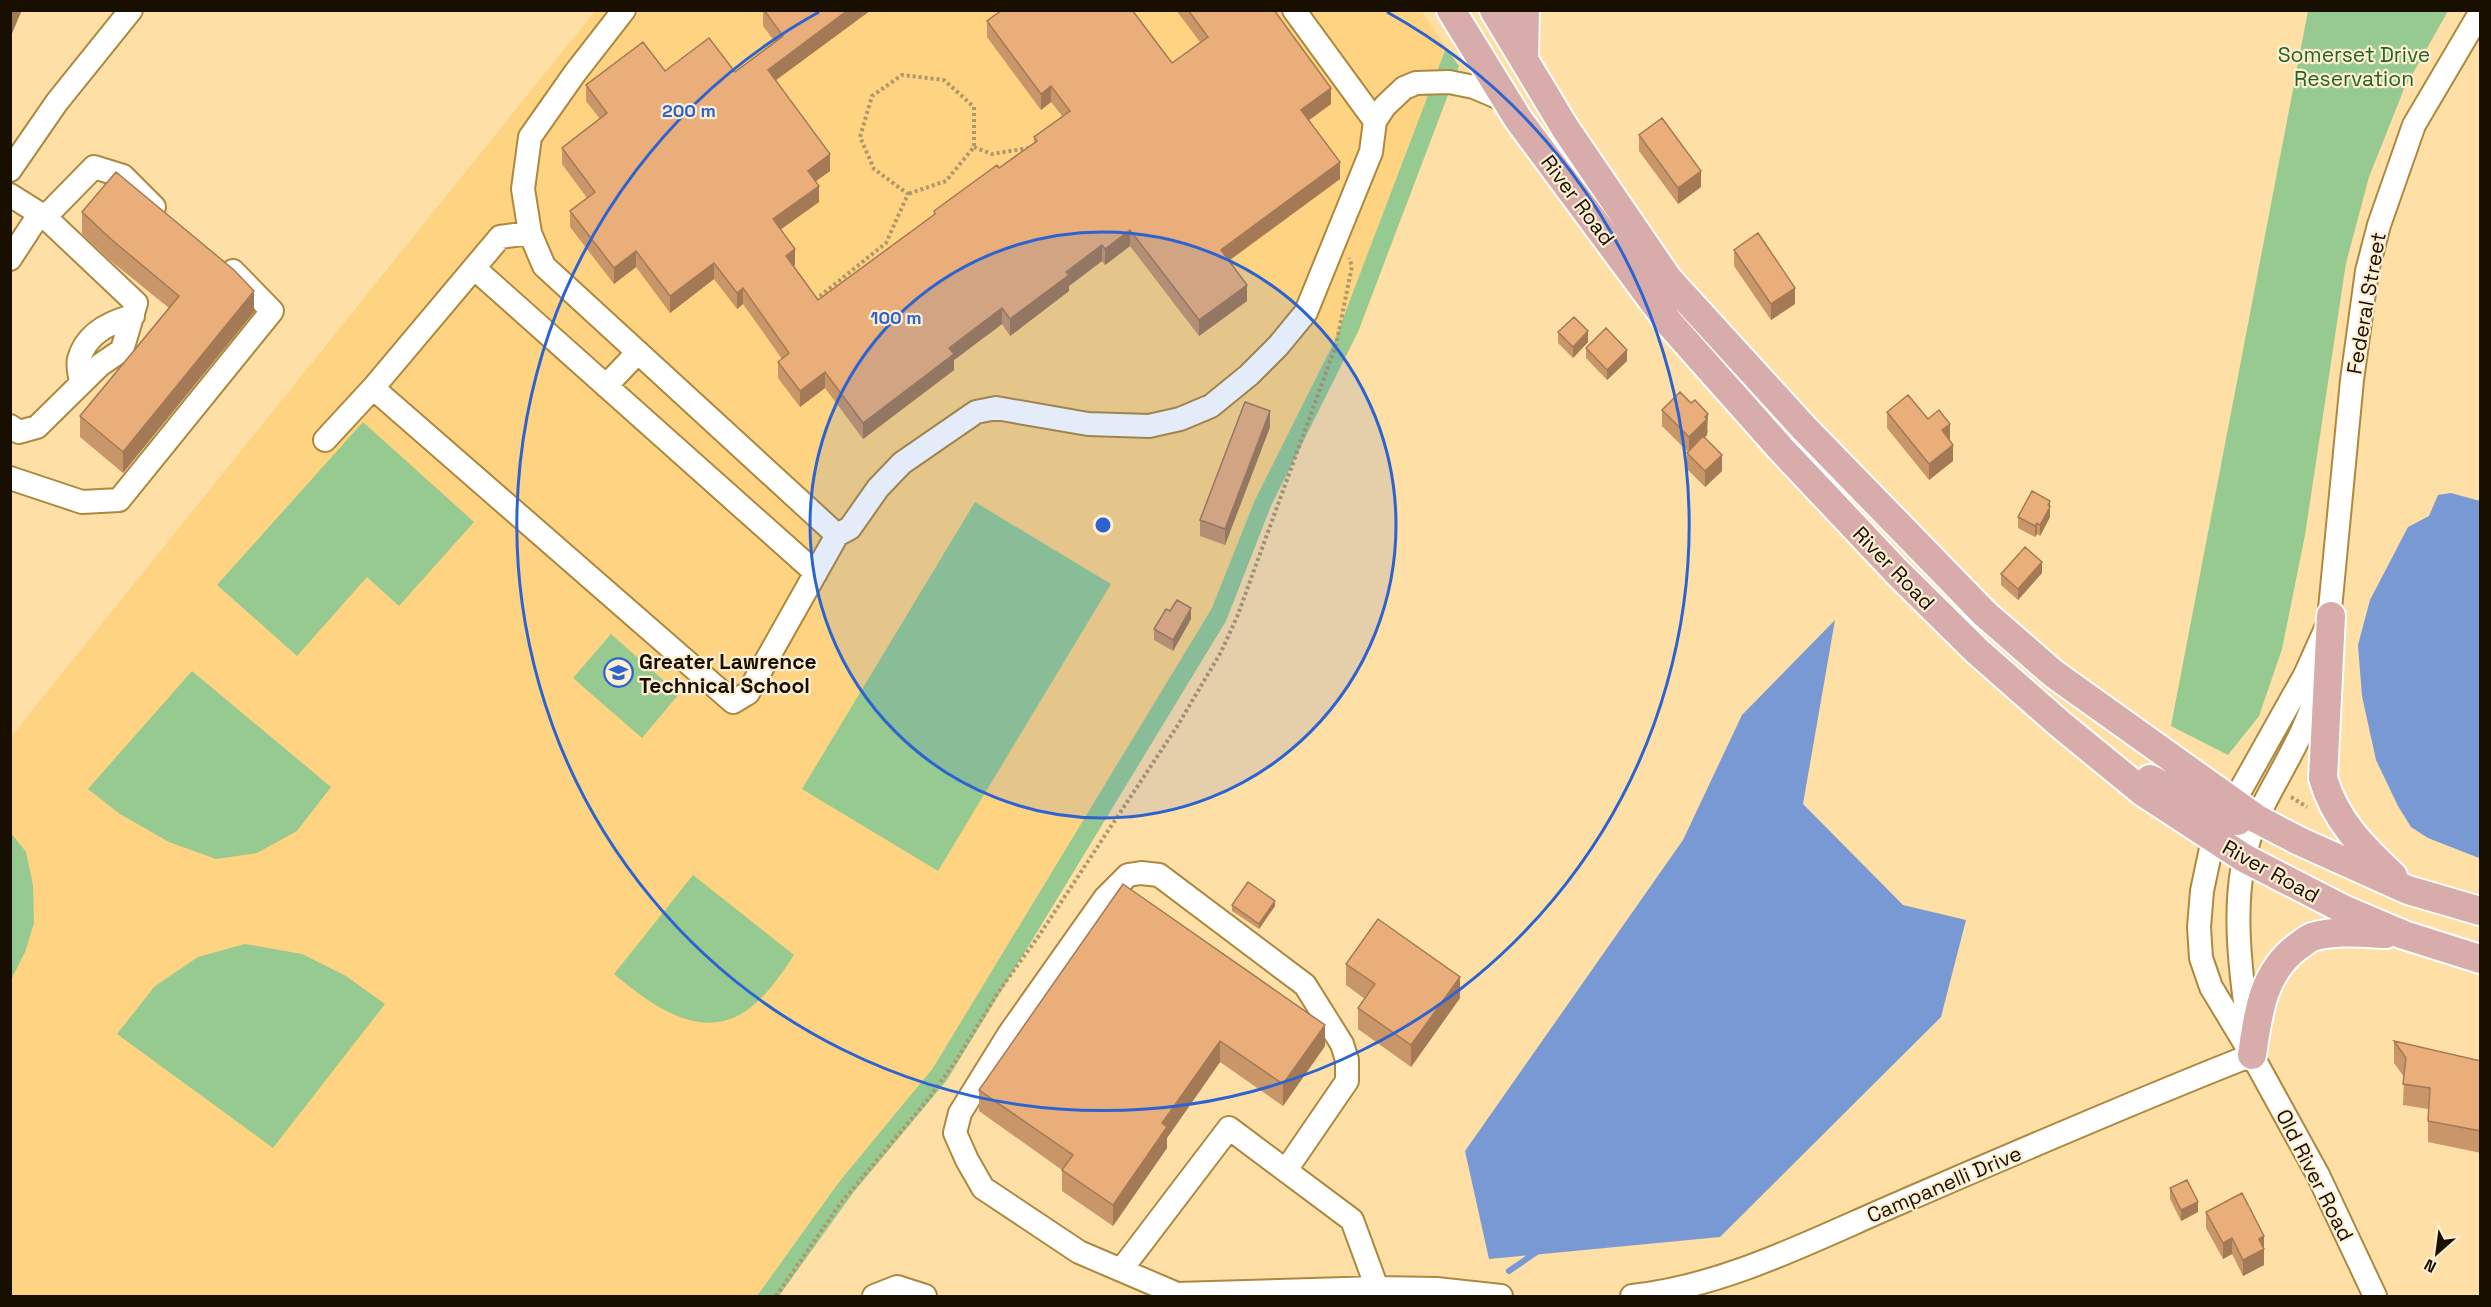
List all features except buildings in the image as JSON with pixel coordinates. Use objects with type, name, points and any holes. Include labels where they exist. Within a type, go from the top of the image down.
[{"type":"main road","name":"River Road","points":[[1451,10],[1518,119],[1670,324],[1782,450],[1897,572],[1977,651],[2060,724],[2143,792],[2224,820],[2257,819],[2408,890],[2481,911]]},
{"type":"main road","name":"River Road","points":[[1494,10],[1565,128],[1668,279],[1803,428],[1985,614],[2224,820],[2244,858],[2345,910],[2404,935],[2481,959]]},
{"type":"main road","points":[[1524,60],[1525,10]]},
{"type":"main road","points":[[2331,616],[2323,778],[2328,796],[2347,829],[2408,890]]},
{"type":"main road","points":[[2252,1055],[2259,1008],[2268,979],[2286,956],[2310,938],[2332,934],[2352,932],[2404,935]]},
{"type":"street","points":[[10,170],[57,102],[131,10]]},
{"type":"street","points":[[624,10],[530,136],[524,189],[530,233],[544,266],[837,535]]},
{"type":"street","points":[[1294,10],[1375,121]]},
{"type":"street","name":"Federal Street","points":[[2244,858],[2257,819],[2310,716],[2319,684],[2331,616],[2346,438],[2367,271],[2379,225],[2414,125],[2481,13]]},
{"type":"street","points":[[373,388],[733,702],[748,693],[837,535],[850,528],[878,488],[902,463],[976,412],[996,408],[1088,424],[1149,426],[1180,419],[1210,406],[1249,375],[1278,346],[1306,312],[1371,152],[1375,121],[1385,106],[1404,88],[1416,83],[1449,82],[1474,87],[1507,101]]},
{"type":"street","points":[[10,259],[43,215],[94,167],[123,176],[172,223]]},
{"type":"street","points":[[10,195],[43,215],[136,303],[133,316],[112,322],[89,340],[79,361],[81,383],[37,427],[19,432],[10,426]]},
{"type":"street","points":[[325,440],[373,388],[500,237],[530,233]]},
{"type":"street","points":[[10,478],[82,502],[118,500],[272,311],[234,272],[216,258]]},
{"type":"street","points":[[474,268],[816,573]]},
{"type":"street","points":[[606,386],[638,352]]},
{"type":"street","name":"Federal Street","points":[[2224,820],[2305,675],[2331,616]]},
{"type":"street","name":"Old River Road","points":[[2224,820],[2202,891],[2199,927],[2201,958],[2211,987],[2252,1055],[2318,1175],[2374,1296]]},
{"type":"street","name":"Old River Road","points":[[2244,858],[2239,915],[2240,959],[2252,1055]]},
{"type":"street","points":[[1286,1170],[1347,1081],[1347,1060],[1342,1044],[1305,984],[1159,875],[1141,873],[1128,875],[1105,898],[1009,1035],[960,1113],[955,1132],[983,1188],[1079,1252],[1177,1294],[1377,1288],[1436,1289],[1501,1296]]},
{"type":"street","name":"Campanelli Drive","points":[[1632,1296],[1688,1287],[1774,1257],[2168,1088],[2252,1055]]},
{"type":"street","points":[[1121,1270],[1229,1128],[1352,1220],[1377,1288]]},
{"type":"street","points":[[874,1296],[897,1287],[925,1296]]},
{"type":"path","points":[[810,304],[886,243],[908,194],[946,181],[974,147],[974,107],[944,80],[902,75],[872,96],[860,137],[874,169],[908,194]]},
{"type":"path","points":[[974,147],[992,154],[1039,145]]},
{"type":"path","points":[[776,1296],[840,1204],[929,1098],[955,1062],[999,991],[1038,937],[1178,725],[1221,652],[1241,606],[1336,345],[1352,266],[1340,232]]},
{"type":"path","points":[[2289,796],[2317,813]]},
{"type":"shaded area","name":"Greater Lawrence Technical School","points":[[1421,10],[1446,48],[1334,342],[1255,500],[1213,608],[933,1068],[839,1182],[757,1296],[11,1296],[10,738],[595,11]]},
{"type":"green space","name":"Somerset Drive Reservation","points":[[2308,11],[2448,11],[2404,89],[2369,177],[2346,263],[2305,535],[2282,649],[2259,716],[2228,755],[2171,726]]},
{"type":"green space","points":[[1446,48],[1459,66],[1358,332],[1271,506],[1226,621],[947,1080],[853,1193],[779,1296],[757,1296],[839,1182],[933,1068],[1212,608],[1255,500],[1334,342]]},
{"type":"green space","points":[[363,422],[474,522],[399,606],[367,577],[297,656],[217,585]]},
{"type":"green space","points":[[975,502],[1111,584],[938,871],[802,789]]},
{"type":"green space","points":[[611,634],[679,694],[642,738],[573,678]]},
{"type":"green space","points":[[192,671],[331,787],[297,831],[257,853],[216,859],[169,842],[120,814],[88,789]]},
{"type":"green space","points":[[11,833],[26,852],[33,885],[34,923],[25,952],[11,980]]},
{"type":"green space","points":[[693,875],[794,955],[777,980],[757,1002],[738,1015],[720,1022],[701,1022],[664,1010],[614,974]]},
{"type":"green space","points":[[245,944],[302,954],[346,976],[385,1004],[273,1148],[117,1034],[155,986],[198,957]]},
{"type":"water","points":[[2451,493],[2480,501],[2479,858],[2428,838],[2411,827],[2398,806],[2376,760],[2362,696],[2358,645],[2370,600],[2408,527],[2429,516],[2438,495]]},
{"type":"water","points":[[1835,620],[1803,804],[1903,905],[1966,920],[1941,1017],[1720,1237],[1489,1259],[1465,1151],[1683,840],[1742,715]]},
{"type":"waterway","points":[[1509,1271],[1538,1251]]},
{"type":"place","name":"Greater Lawrence Technical School","points":[[618,673]]}]
